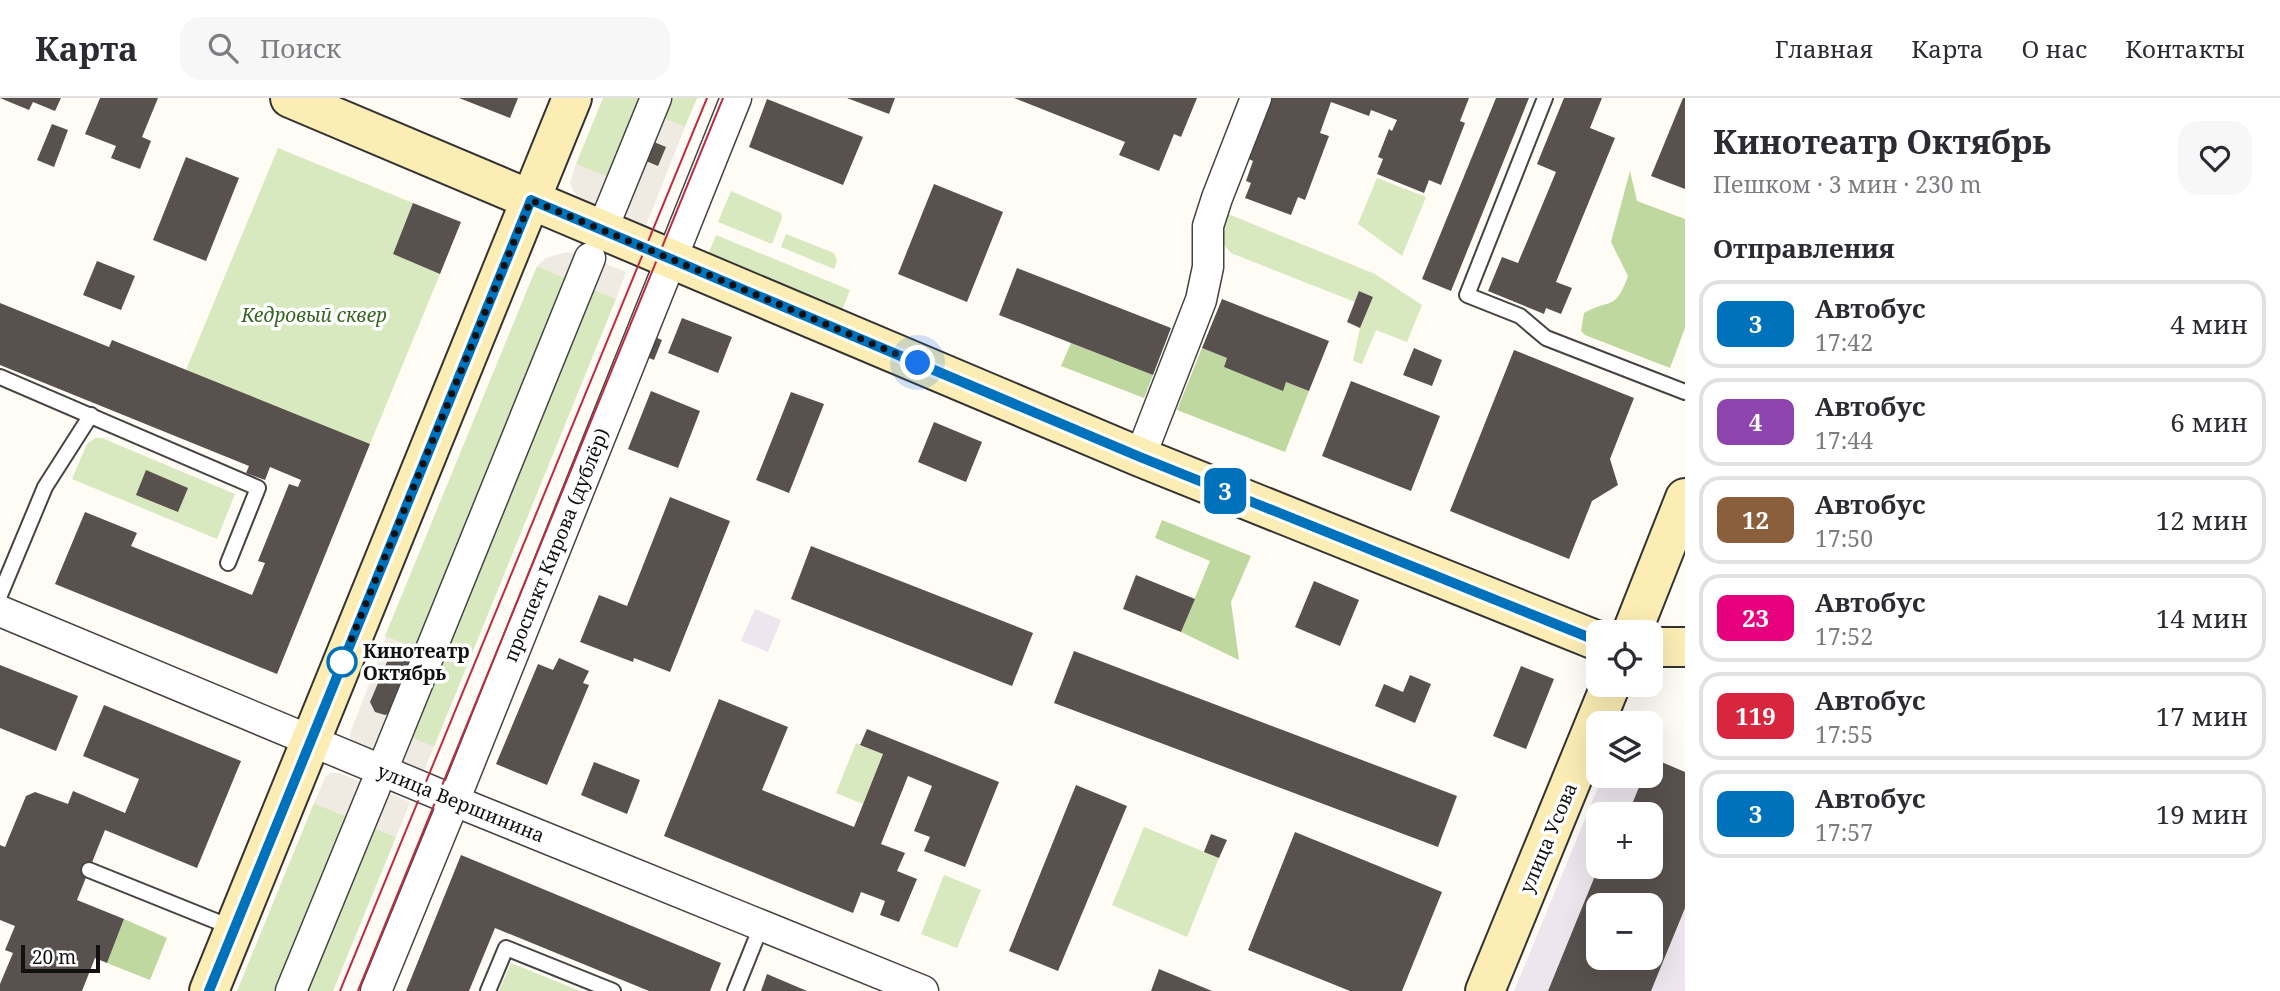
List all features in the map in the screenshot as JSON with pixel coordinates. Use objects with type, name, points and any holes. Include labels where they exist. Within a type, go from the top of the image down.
[{"type":"main road","points":[[290,98],[1140,457],[1586,636]]},
{"type":"main road","points":[[209,991],[572,98]]},
{"type":"main road","points":[[1637,620],[1685,498]]},
{"type":"main road","points":[[1663,647],[1685,647]]},
{"type":"main road","name":"улица Усова","points":[[1485,991],[1606,697]]},
{"type":"street","points":[[609,213],[656,98]]},
{"type":"street","name":"проспект Кирова (дублёр)","points":[[376,991],[736,98]]},
{"type":"street","points":[[1140,457],[1201,300],[1208,267],[1208,226],[1256,98]]},
{"type":"street","points":[[387,758],[590,258]]},
{"type":"street","name":"улица Вершинина","points":[[0,611],[454,801],[923,991]]},
{"type":"street","points":[[291,991],[375,788]]},
{"type":"lane","points":[[1545,98],[1467,295],[1520,316],[1546,338],[1685,393]]},
{"type":"lane","points":[[0,377],[258,488],[228,564]]},
{"type":"lane","points":[[0,595],[45,487],[91,415]]},
{"type":"lane","points":[[89,870],[235,929]]},
{"type":"lane","points":[[735,991],[762,924]]},
{"type":"lane","points":[[488,991],[506,948],[613,991]]},
{"type":"shaded area","points":[[650,113],[685,127],[645,228],[585,203],[577,198],[570,183],[576,164],[621,182]]},
{"type":"shaded area","points":[[567,252],[581,254],[626,272],[616,299],[537,266],[546,258]]},
{"type":"shaded area","points":[[755,609],[781,620],[768,652],[741,641]]},
{"type":"shaded area","points":[[385,636],[429,654],[398,732],[434,747],[423,773],[357,746],[350,738],[384,647]]},
{"type":"shaded area","points":[[1663,763],[1685,772],[1685,991],[1514,991],[1586,816],[1586,879],[1663,879],[1663,802],[1592,802],[1598,788],[1663,788]]},
{"type":"shaded area","points":[[339,773],[410,802],[396,837],[314,803],[326,776]]},
{"type":"green space","points":[[603,98],[697,98],[685,127],[650,113],[620,183],[576,164]]},
{"type":"green space","name":"Кедровый сквер","points":[[278,148],[413,203],[393,254],[440,274],[370,444],[186,370]]},
{"type":"green space","points":[[1630,171],[1637,201],[1685,219],[1685,328],[1670,368],[1585,335],[1581,331],[1584,313],[1616,299],[1628,276],[1611,242]]},
{"type":"green space","points":[[1377,178],[1426,197],[1402,256],[1358,224]]},
{"type":"green space","points":[[731,191],[781,213],[782,218],[772,244],[718,222]]},
{"type":"green space","points":[[1228,214],[1375,274],[1422,305],[1407,342],[1376,330],[1362,364],[1353,361],[1360,328],[1373,297],[1359,291],[1355,302],[1231,253],[1218,238]]},
{"type":"green space","points":[[786,234],[834,253],[837,261],[834,269],[781,247]]},
{"type":"green space","points":[[716,235],[850,290],[841,313],[707,257]]},
{"type":"green space","points":[[537,266],[616,299],[434,747],[397,732],[428,654],[385,636]]},
{"type":"green space","points":[[1071,343],[1153,375],[1144,398],[1061,366]]},
{"type":"green space","points":[[1202,348],[1227,358],[1224,367],[1282,390],[1286,382],[1309,391],[1285,452],[1177,410]]},
{"type":"green space","points":[[95,438],[102,438],[235,494],[217,539],[72,479],[87,444]]},
{"type":"green space","points":[[1162,520],[1251,556],[1231,602],[1239,660],[1181,632],[1210,561],[1155,538]]},
{"type":"green space","points":[[856,743],[883,754],[863,804],[836,793]]},
{"type":"green space","points":[[314,803],[396,837],[333,991],[237,991]]},
{"type":"green space","points":[[1144,827],[1219,858],[1187,937],[1112,905]]},
{"type":"green space","points":[[944,875],[981,890],[957,948],[921,934]]},
{"type":"green space","points":[[124,919],[167,938],[150,980],[107,963]]},
{"type":"green space","points":[[511,963],[580,991],[499,991]]},
{"type":"building","points":[[0,98],[61,98],[55,111],[33,102],[29,110]]},
{"type":"building","points":[[100,98],[158,98],[142,137],[151,141],[140,169],[111,158],[116,146],[85,134]]},
{"type":"building","points":[[459,98],[518,98],[510,118]]},
{"type":"building","points":[[847,98],[895,98],[889,114]]},
{"type":"building","points":[[1014,98],[1197,98],[1181,137],[1174,134],[1159,171],[1119,155],[1125,142]]},
{"type":"building","points":[[1270,98],[1469,98],[1460,121],[1465,123],[1441,185],[1429,180],[1424,193],[1377,174],[1383,159],[1378,157],[1389,129],[1392,131],[1397,120],[1371,110],[1369,116],[1331,102],[1320,133],[1329,136],[1305,200],[1298,197],[1291,215],[1245,198],[1251,183],[1246,181],[1253,161],[1247,158]]},
{"type":"building","points":[[1496,98],[1529,98],[1451,291],[1422,279]]},
{"type":"building","points":[[1564,98],[1602,98],[1590,128],[1615,138],[1556,282],[1572,288],[1561,314],[1546,308],[1544,314],[1488,291],[1502,257],[1518,263],[1556,172],[1537,164]]},
{"type":"building","points":[[1685,98],[1685,189],[1651,176]]},
{"type":"building","points":[[767,99],[863,137],[843,185],[749,147]]},
{"type":"building","points":[[52,124],[68,130],[54,167],[37,160]]},
{"type":"building","points":[[654,142],[666,147],[658,166],[646,161]]},
{"type":"building","points":[[186,157],[239,178],[206,261],[153,240]]},
{"type":"building","points":[[934,184],[1003,212],[967,302],[898,274]]},
{"type":"building","points":[[413,203],[461,222],[440,274],[393,254]]},
{"type":"building","points":[[97,261],[135,276],[121,310],[83,295]]},
{"type":"building","points":[[1017,268],[1171,328],[1153,375],[999,315]]},
{"type":"building","points":[[1359,291],[1373,297],[1360,328],[1347,322]]},
{"type":"building","points":[[1222,299],[1329,341],[1309,391],[1286,382],[1283,391],[1224,367],[1227,358],[1202,348]]},
{"type":"building","points":[[0,303],[109,347],[112,340],[370,444],[277,674],[55,584],[85,512],[137,533],[131,546],[252,595],[265,563],[258,561],[289,484],[298,487],[301,480],[270,467],[265,480],[246,473],[249,466],[0,365]]},
{"type":"building","points":[[682,318],[732,337],[718,373],[668,353]]},
{"type":"building","points":[[650,335],[662,340],[654,360],[642,355]]},
{"type":"building","points":[[1414,348],[1442,360],[1432,386],[1403,375]]},
{"type":"building","points":[[1514,350],[1634,398],[1610,459],[1618,485],[1592,501],[1569,559],[1450,511]]},
{"type":"building","points":[[1351,381],[1440,416],[1411,491],[1322,456]]},
{"type":"building","points":[[651,391],[700,411],[678,468],[628,449]]},
{"type":"building","points":[[791,392],[824,404],[789,493],[756,480]]},
{"type":"building","points":[[934,422],[982,442],[966,482],[918,462]]},
{"type":"building","points":[[146,470],[188,488],[178,512],[136,495]]},
{"type":"building","points":[[670,497],[730,521],[670,672],[634,658],[633,662],[580,642],[599,595],[627,606]]},
{"type":"building","points":[[811,546],[1033,633],[1012,686],[791,599]]},
{"type":"building","points":[[1136,575],[1195,599],[1181,632],[1123,609]]},
{"type":"building","points":[[1314,581],[1359,600],[1340,646],[1295,627]]},
{"type":"building","points":[[392,650],[414,659],[393,712],[385,715],[375,712],[370,702]]},
{"type":"building","points":[[1074,651],[1457,796],[1438,847],[1054,703]]},
{"type":"building","points":[[559,658],[589,671],[583,683],[589,685],[547,785],[496,764],[538,664],[553,670]]},
{"type":"building","points":[[0,665],[78,696],[56,751],[0,728]]},
{"type":"building","points":[[1521,666],[1554,679],[1526,749],[1493,736]]},
{"type":"building","points":[[1410,675],[1431,684],[1415,723],[1375,706],[1384,684],[1403,692]]},
{"type":"building","points":[[719,699],[788,727],[762,790],[854,827],[883,754],[860,745],[867,729],[999,782],[965,867],[924,851],[930,837],[914,831],[932,786],[908,776],[881,844],[905,853],[897,871],[917,879],[899,922],[880,915],[885,901],[861,892],[853,913],[664,836]]},
{"type":"building","points":[[104,705],[241,761],[197,868],[105,830],[77,900],[124,919],[107,963],[95,958],[82,991],[0,991],[0,984],[13,953],[5,950],[15,926],[0,920],[0,845],[5,847],[26,796],[35,792],[68,804],[73,791],[125,813],[139,779],[83,756]]},
{"type":"building","points":[[594,762],[640,780],[627,814],[581,795]]},
{"type":"building","points":[[1663,763],[1685,772],[1685,908],[1663,962],[1663,893],[1588,893],[1594,879],[1663,879],[1663,802],[1633,802],[1639,788],[1663,788]]},
{"type":"building","points":[[1076,785],[1127,806],[1058,971],[1009,951]]},
{"type":"building","points":[[1295,832],[1442,892],[1402,991],[1350,991],[1248,950]]},
{"type":"building","points":[[1211,834],[1227,840],[1219,858],[1204,852]]},
{"type":"building","points":[[461,855],[721,963],[710,991],[649,991],[495,928],[469,991],[406,991]]},
{"type":"building","points":[[1586,898],[1586,970],[1660,970],[1651,991],[1548,991]]},
{"type":"building","points":[[1159,969],[1212,991],[1151,991]]},
{"type":"building","points":[[767,974],[807,991],[761,991]]},
{"type":"tram line","points":[[340,991],[707,98]]},
{"type":"tram line","points":[[358,991],[723,98]]},
{"type":"bus line","name":"3","points":[[209,991],[531,200],[1140,457],[1586,637]]},
{"type":"place","name":"Кинотеатр Октябрь","points":[[342,662]]},
{"type":"route","points":[[342,662],[531,200],[918,363]]}]
